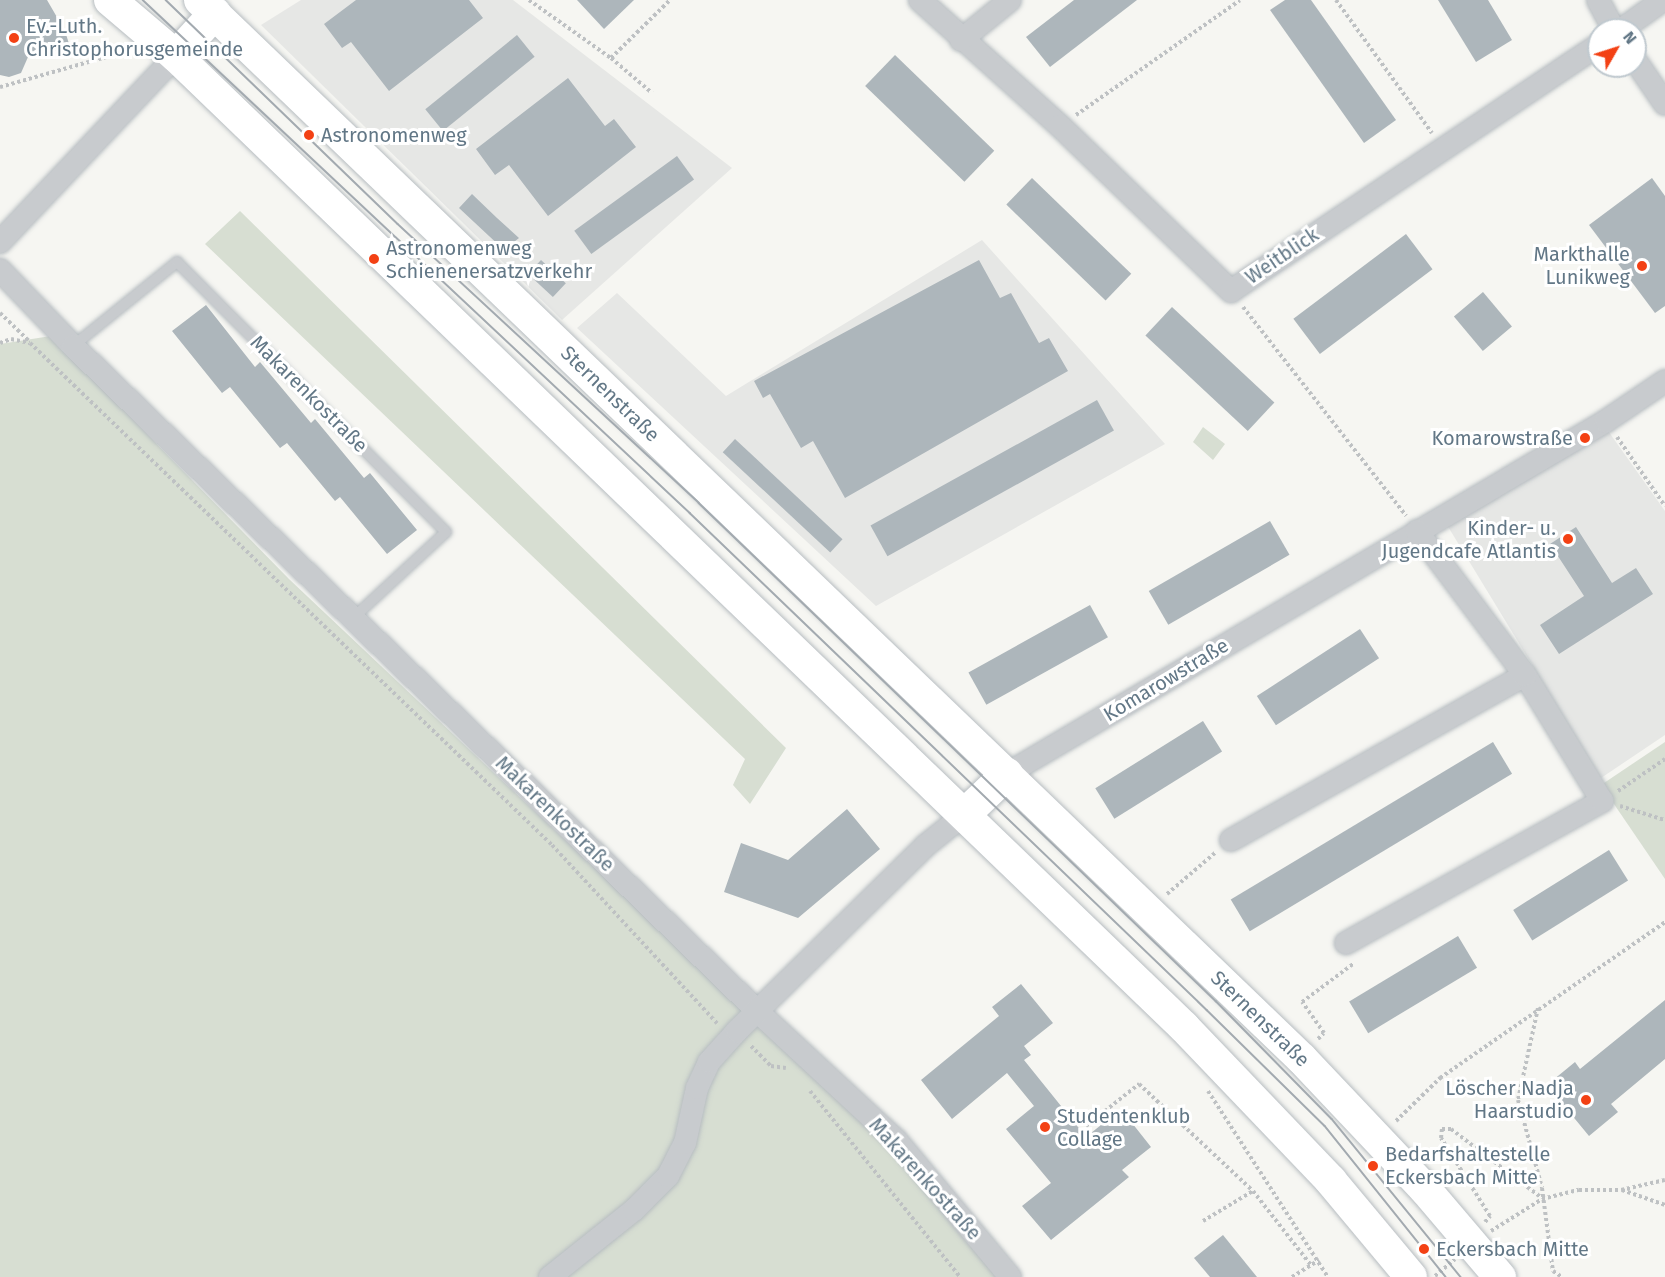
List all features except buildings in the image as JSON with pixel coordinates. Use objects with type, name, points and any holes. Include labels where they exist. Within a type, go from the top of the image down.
[{"type":"street","points":[[110,0],[168,49],[965,814],[1239,1082],[1411,1277]]},
{"type":"street","name":"Weitblick","points":[[920,0],[961,40],[1060,126],[1231,291],[1442,147],[1587,53]]},
{"type":"street","points":[[961,40],[1010,0]]},
{"type":"street","points":[[1598,0],[1608,18]]},
{"type":"street","points":[[1638,18],[1663,0]]},
{"type":"street","name":"Sternenstraße","points":[[168,49],[215,4],[1302,1059],[1378,1137],[1500,1277]]},
{"type":"street","points":[[0,243],[168,49]]},
{"type":"street","points":[[1647,78],[1665,104]]},
{"type":"street","name":"Makarenkostraße","points":[[0,270],[73,346],[353,618],[758,1011],[896,1140],[1010,1277]]},
{"type":"street","name":"Komarowstraße","points":[[1007,774],[1606,421],[1665,381]]},
{"type":"street","points":[[1346,943],[1602,801],[1525,675],[1417,531]]},
{"type":"street","points":[[1231,840],[1525,675]]},
{"type":"street","points":[[550,1277],[634,1210],[668,1176],[684,1143],[697,1088],[709,1062],[737,1031],[925,846],[965,814],[1007,774]]},
{"type":"lane","name":"Makarenkostraße","points":[[73,346],[177,262],[446,532],[353,618]]},
{"type":"path","points":[[529,0],[611,58],[652,93]]},
{"type":"path","points":[[611,58],[670,0]]},
{"type":"path","points":[[1060,126],[1240,0]]},
{"type":"path","points":[[1336,0],[1442,147]]},
{"type":"path","points":[[0,87],[168,49]]},
{"type":"path","points":[[1231,291],[1417,531]]},
{"type":"path","points":[[0,313],[552,845],[723,1029],[737,1031],[771,1066],[791,1068]]},
{"type":"path","points":[[0,343],[11,339],[30,343]]},
{"type":"path","points":[[1606,421],[1665,506]]},
{"type":"path","points":[[1602,801],[1665,759]]},
{"type":"path","points":[[1602,801],[1665,820]]},
{"type":"path","points":[[1148,910],[1231,840]]},
{"type":"path","points":[[1378,1137],[1440,1077],[1665,922]]},
{"type":"path","points":[[1302,1059],[1324,1033],[1302,1002],[1355,963],[1346,943]]},
{"type":"path","points":[[1539,1007],[1518,1100],[1542,1199],[1553,1271],[1562,1277]]},
{"type":"path","points":[[1086,1126],[1139,1084],[1253,1191],[1310,1264]]},
{"type":"path","points":[[806,1086],[960,1277]]},
{"type":"path","points":[[1207,1087],[1328,1277]]},
{"type":"path","points":[[1542,1199],[1451,1129],[1442,1129],[1441,1138],[1490,1216],[1484,1221],[1492,1230],[1542,1199],[1579,1190],[1621,1190],[1665,1180]]},
{"type":"path","points":[[1621,1190],[1665,1205]]},
{"type":"path","points":[[1203,1221],[1253,1191]]},
{"type":"path","points":[[1292,1277],[1319,1260]]},
{"type":"shaded area","points":[[301,0],[513,0],[732,168],[562,320],[261,25]]},
{"type":"shaded area","points":[[240,211],[786,748],[750,804],[733,785],[745,759],[205,244]]},
{"type":"shaded area","points":[[982,240],[1165,444],[876,606],[577,328],[617,293],[726,396]]},
{"type":"shaded area","points":[[51,336],[289,579],[910,1166],[1000,1277],[0,1277],[0,344]]},
{"type":"shaded area","points":[[1203,427],[1225,444],[1213,460],[1193,442]]},
{"type":"shaded area","points":[[1606,428],[1665,511],[1665,735],[1601,778],[1447,525]]},
{"type":"shaded area","points":[[1665,742],[1665,879],[1601,785]]},
{"type":"tram line","points":[[143,0],[690,513],[1207,1010],[1325,1126],[1446,1277]]},
{"type":"tram line","points":[[166,0],[398,224],[699,503],[1216,1001],[1332,1119],[1461,1277]]},
{"type":"place","name":"Ev.-Luth. Christophorusgemeinde","points":[[14,38]]},
{"type":"place","name":"Astronomenweg","points":[[309,135]]},
{"type":"place","name":"Astronomenweg Schienenersatzverkehr","points":[[374,259]]},
{"type":"place","name":"Markthalle Lunikweg","points":[[1642,266]]},
{"type":"place","name":"Komarowstraße","points":[[1585,438]]},
{"type":"place","name":"Kinder- u. Jugendcafe Atlantis","points":[[1568,539]]},
{"type":"place","name":"Löscher Nadja Haarstudio","points":[[1586,1100]]},
{"type":"place","name":"Studentenklub Collage","points":[[1045,1127]]},
{"type":"place","name":"Bedarfshaltestelle Eckersbach Mitte","points":[[1373,1166]]},
{"type":"place","name":"Eckersbach Mitte","points":[[1424,1249]]}]
